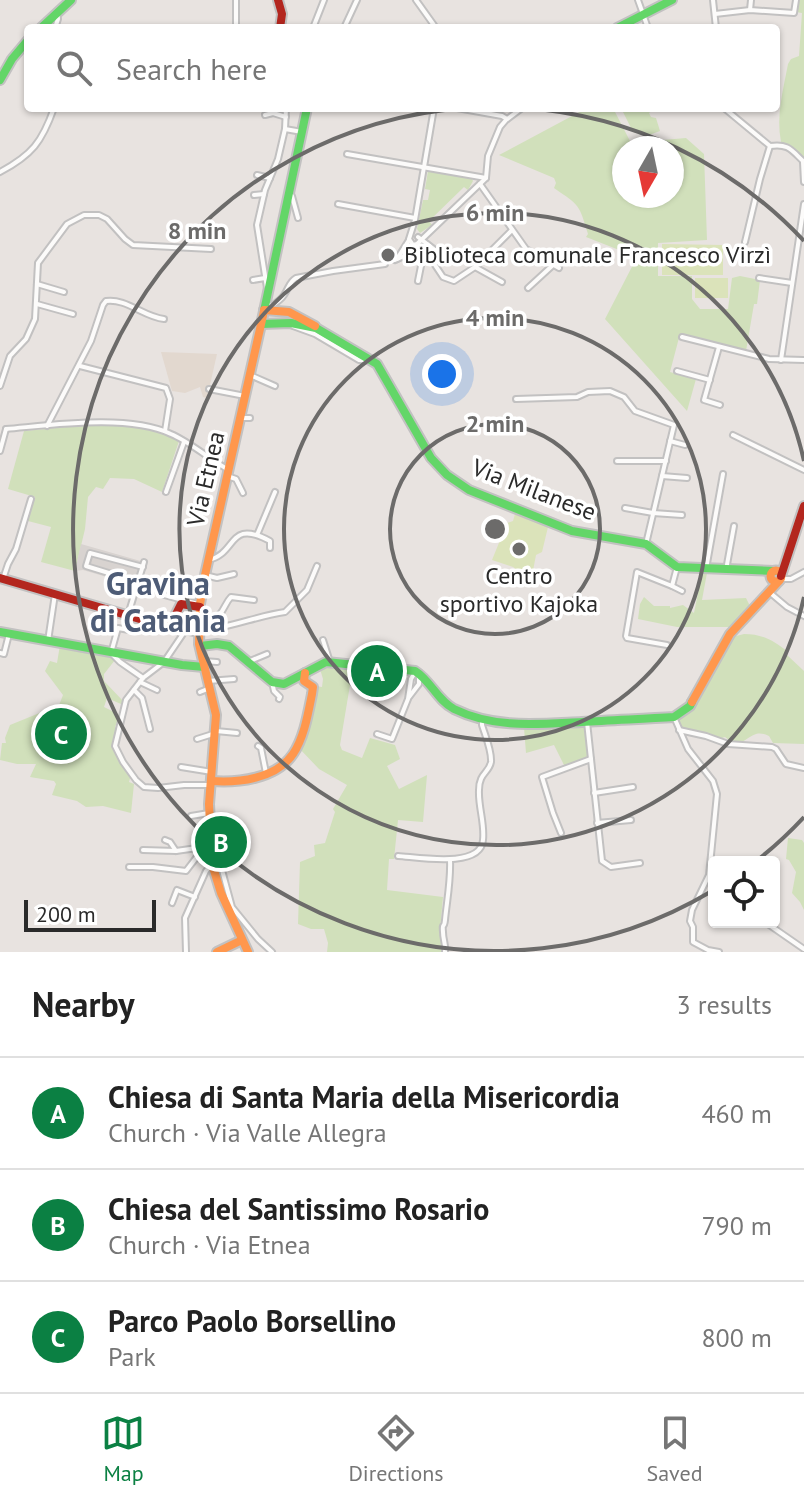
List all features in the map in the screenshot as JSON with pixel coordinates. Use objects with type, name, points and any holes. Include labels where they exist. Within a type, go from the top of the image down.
[{"type":"main road","points":[[45,24],[71,0]]},
{"type":"main road","points":[[278,0],[282,14],[281,24]]},
{"type":"main road","points":[[625,24],[672,0]]},
{"type":"main road","points":[[0,80],[24,45]]},
{"type":"main road","name":"Via Etnea","points":[[248,952],[221,893],[211,855],[209,813],[216,715],[200,646],[200,606],[261,324],[268,307],[268,290],[306,112]]},
{"type":"main road","points":[[268,307],[295,314],[321,330]]},
{"type":"main road","name":"Via Milanese","points":[[261,324],[287,324],[321,330],[373,361],[380,368],[431,458],[457,483],[483,497],[572,531],[646,544],[677,567]]},
{"type":"main road","points":[[200,646],[229,646],[272,682],[280,684],[305,678],[321,663],[330,662],[418,672],[442,702],[485,721],[515,725],[674,717],[690,706],[730,634],[768,591],[786,558],[804,506]]},
{"type":"main road","points":[[793,534],[804,537]]},
{"type":"main road","points":[[677,567],[774,575]]},
{"type":"main road","points":[[2,578],[167,627],[181,604],[200,606]]},
{"type":"main road","points":[[4,633],[115,655],[204,664]]},
{"type":"main road","points":[[211,779],[246,781],[292,758],[311,707],[313,687],[305,678]]},
{"type":"main road","points":[[217,952],[242,940]]},
{"type":"street","points":[[236,0],[236,24]]},
{"type":"street","points":[[315,24],[324,0]]},
{"type":"street","points":[[346,24],[357,0]]},
{"type":"street","points":[[416,0],[433,24]]},
{"type":"street","points":[[638,0],[647,24]]},
{"type":"street","points":[[713,0],[716,24]]},
{"type":"street","points":[[750,10],[751,0]]},
{"type":"street","points":[[715,14],[750,10],[794,13],[796,0]]},
{"type":"street","points":[[56,24],[57,12]]},
{"type":"street","points":[[0,172],[38,144],[52,112]]},
{"type":"street","points":[[268,290],[257,225],[264,194],[278,159],[286,112]]},
{"type":"street","points":[[433,112],[415,219],[416,239],[404,256],[395,260],[416,239],[486,178],[488,156],[500,127],[517,112]]},
{"type":"street","points":[[480,112],[507,119]]},
{"type":"street","points":[[729,112],[770,146],[782,145],[791,149],[803,162],[804,182]]},
{"type":"street","points":[[265,115],[273,113],[286,117]]},
{"type":"street","points":[[285,129],[302,132]]},
{"type":"street","points":[[745,242],[770,146]]},
{"type":"street","points":[[347,154],[486,178]]},
{"type":"street","points":[[257,175],[270,178]]},
{"type":"street","points":[[475,177],[526,249],[556,266],[528,288]]},
{"type":"street","points":[[254,195],[264,194]]},
{"type":"street","points":[[289,196],[292,196],[298,218]]},
{"type":"street","points":[[338,204],[415,219]]},
{"type":"street","points":[[781,360],[804,204]]},
{"type":"street","points":[[0,386],[10,356],[26,339],[37,313],[37,268],[40,259],[67,224],[84,215],[104,217],[133,245],[211,249]]},
{"type":"street","points":[[416,239],[436,252],[432,261],[443,277],[451,280],[458,279],[475,267],[512,230]]},
{"type":"street","points":[[418,281],[427,244]]},
{"type":"street","points":[[268,307],[283,296],[294,279],[385,264]]},
{"type":"street","points":[[475,267],[502,282]]},
{"type":"street","points":[[253,280],[265,278]]},
{"type":"street","points":[[759,278],[792,283]]},
{"type":"street","points":[[37,284],[64,292]]},
{"type":"street","points":[[47,426],[91,341],[103,305],[109,300],[164,319]]},
{"type":"street","points":[[37,304],[73,314]]},
{"type":"street","points":[[287,324],[315,334],[359,360],[373,361]]},
{"type":"street","points":[[682,337],[769,359],[804,360]]},
{"type":"street","points":[[719,347],[704,400],[720,405]]},
{"type":"street","points":[[79,366],[166,388],[170,399],[165,431]]},
{"type":"street","points":[[677,371],[710,380]]},
{"type":"street","points":[[250,375],[275,386]]},
{"type":"street","points":[[209,389],[245,396]]},
{"type":"street","points":[[516,399],[614,392],[624,397],[635,411],[674,425],[646,544]]},
{"type":"street","points":[[240,418],[250,418]]},
{"type":"street","points":[[0,426],[6,429],[136,423],[173,434],[236,479],[243,493]]},
{"type":"street","points":[[0,451],[6,429]]},
{"type":"street","points":[[733,435],[804,470]]},
{"type":"street","points":[[670,441],[685,445]]},
{"type":"street","points":[[166,492],[184,442]]},
{"type":"street","points":[[617,461],[666,461]]},
{"type":"street","points":[[706,569],[723,474]]},
{"type":"street","points":[[662,476],[687,478]]},
{"type":"street","points":[[257,535],[275,492]]},
{"type":"street","points":[[2,578],[16,549],[31,499]]},
{"type":"street","points":[[625,508],[682,515]]},
{"type":"street","points":[[726,570],[734,526]]},
{"type":"street","points":[[208,560],[220,557],[239,534],[257,535],[270,541],[270,548]]},
{"type":"street","points":[[128,615],[144,565],[90,553],[86,566],[138,582]]},
{"type":"street","points":[[200,623],[216,625],[285,612],[307,590],[317,566]]},
{"type":"street","points":[[672,586],[677,567]]},
{"type":"street","points":[[667,645],[626,636],[637,572],[682,591]]},
{"type":"street","points":[[774,575],[791,579],[804,572]]},
{"type":"street","points":[[205,575],[217,578],[234,574]]},
{"type":"street","points":[[768,591],[804,616]]},
{"type":"street","points":[[48,641],[55,594]]},
{"type":"street","points":[[164,595],[200,606]]},
{"type":"street","points":[[216,625],[231,597],[254,600]]},
{"type":"street","points":[[167,627],[199,634]]},
{"type":"street","points":[[129,630],[118,628],[115,655],[141,680],[157,690]]},
{"type":"street","points":[[185,631],[164,662],[141,680],[125,703],[115,746],[136,780],[148,788],[211,779]]},
{"type":"street","points":[[4,633],[2,654],[11,656]]},
{"type":"street","points":[[323,640],[330,662]]},
{"type":"street","points":[[250,661],[267,654]]},
{"type":"street","points":[[204,664],[217,662]]},
{"type":"street","points":[[393,667],[406,675],[410,684]]},
{"type":"street","points":[[377,734],[392,739],[408,699],[413,676],[418,672],[420,682],[408,699]]},
{"type":"street","points":[[200,692],[209,684],[234,679]]},
{"type":"street","points":[[272,682],[279,699]]},
{"type":"street","points":[[416,688],[434,691]]},
{"type":"street","points":[[134,690],[142,698],[150,729]]},
{"type":"street","points":[[674,717],[688,749],[713,781],[717,794],[710,871],[693,906],[690,921],[693,942],[719,952]]},
{"type":"street","points":[[398,856],[450,860],[476,853],[483,842],[478,798],[480,778],[491,762],[485,721]]},
{"type":"street","points":[[587,722],[602,861],[611,867],[640,863]]},
{"type":"street","points":[[679,730],[728,744],[772,747],[786,764],[804,768]]},
{"type":"street","points":[[197,739],[216,732],[237,733]]},
{"type":"street","points":[[258,746],[266,773]]},
{"type":"street","points":[[561,833],[542,777],[591,759]]},
{"type":"street","points":[[181,767],[211,779]]},
{"type":"street","points":[[594,793],[633,787]]},
{"type":"street","points":[[191,816],[209,813]]},
{"type":"street","points":[[597,823],[631,820]]},
{"type":"street","points":[[165,840],[176,851]]},
{"type":"street","points":[[143,850],[215,854],[232,907],[272,952]]},
{"type":"street","points":[[129,867],[186,871],[196,858],[211,855]]},
{"type":"street","points":[[186,952],[184,923],[211,855]]},
{"type":"street","points":[[445,952],[443,927],[446,922],[444,915],[450,860]]},
{"type":"street","points":[[172,903],[177,890],[195,897]]},
{"type":"street","points":[[774,928],[804,949]]},
{"type":"shaded area","points":[[161,352],[217,354],[207,398],[203,397],[200,387],[185,393],[172,391]]},
{"type":"shaded area","points":[[81,544],[144,562],[137,586],[83,570],[75,571]]},
{"type":"green space","points":[[798,0],[804,0],[804,160],[796,150],[781,142],[779,122],[788,64],[799,56],[802,13],[796,12]]},
{"type":"green space","points":[[580,112],[615,112],[627,136],[612,136],[612,208],[684,208],[684,138],[704,154],[707,240],[658,243],[658,276],[692,276],[692,299],[700,309],[728,309],[732,278],[740,276],[760,280],[746,351],[680,334],[670,372],[696,379],[687,411],[605,319],[637,257],[586,237],[588,234],[580,211],[554,188],[554,178],[499,155]]},
{"type":"green space","points":[[623,112],[650,112],[660,131],[649,135],[633,132]]},
{"type":"green space","points":[[428,171],[473,181],[468,190],[464,187],[429,221],[432,225],[420,233],[417,229],[423,200],[428,200],[430,190],[425,189]]},
{"type":"green space","points":[[662,244],[723,245],[723,275],[662,275]]},
{"type":"green space","points":[[695,278],[728,278],[728,298],[695,298]]},
{"type":"green space","points":[[88,425],[147,428],[179,441],[162,492],[134,479],[110,478],[103,489],[96,487],[88,497],[85,529],[75,571],[41,562],[51,527],[28,521],[35,497],[8,489],[24,431]]},
{"type":"green space","name":"Centro sportivo Kajoka","points":[[515,514],[548,527],[542,552],[536,555],[531,581],[513,567],[492,560],[507,523],[513,521]]},
{"type":"green space","points":[[702,573],[707,573],[702,600],[746,598],[750,606],[730,627],[677,627],[638,619],[644,597],[654,606],[670,608],[683,605],[694,613]]},
{"type":"green space","points":[[744,634],[773,641],[788,652],[787,655],[804,671],[804,744],[773,743],[764,734],[734,743],[725,737],[719,739],[681,728],[679,719],[691,709],[732,637]]},
{"type":"green space","points":[[60,645],[67,649],[108,654],[115,660],[104,674],[104,681],[123,701],[121,704],[107,698],[104,707],[120,715],[115,727],[114,750],[131,775],[129,782],[134,784],[131,813],[103,806],[86,807],[77,801],[52,795],[56,784],[54,781],[30,777],[36,764],[0,760],[2,743],[6,743],[10,725],[42,712],[56,713],[63,695],[45,671],[50,661],[57,663]]},
{"type":"green space","points":[[327,665],[353,667],[340,745],[342,750],[362,758],[370,738],[395,745],[400,759],[387,766],[399,789],[427,775],[423,822],[398,820],[394,859],[389,859],[387,890],[443,897],[441,952],[327,952],[324,929],[311,929],[298,924],[300,862],[315,856],[314,845],[325,843],[335,812],[333,809],[347,785],[319,769],[299,748],[313,709],[316,686],[322,687],[320,669]]},
{"type":"green space","points":[[586,726],[588,756],[565,767],[554,745],[526,753],[524,728]]},
{"type":"green space","points":[[788,838],[804,843],[804,910],[792,893],[796,872],[786,859]]},
{"type":"traffic: fast","points":[[45,24],[71,0]]},
{"type":"traffic: fast","points":[[625,24],[672,0]]},
{"type":"traffic: fast","points":[[0,80],[24,45]]},
{"type":"traffic: fast","points":[[264,311],[306,112]]},
{"type":"traffic: fast","points":[[261,324],[291,323],[316,328],[377,364],[431,458],[447,475],[469,490],[572,531],[646,544],[677,567],[774,571]]},
{"type":"traffic: fast","points":[[0,632],[204,667]]},
{"type":"traffic: fast","points":[[200,646],[229,646],[272,682],[284,684],[326,662],[415,671],[454,709],[485,720],[517,724],[674,717],[692,702]]},
{"type":"traffic: slow","points":[[264,310],[289,312],[315,326]]},
{"type":"traffic: slow","points":[[248,952],[221,893],[212,864],[209,804],[216,715],[199,644],[200,604],[205,575],[264,311]]},
{"type":"traffic: slow","points":[[776,570],[782,576],[776,582],[770,576],[776,570]]},
{"type":"traffic: slow","points":[[692,702],[730,634],[779,581]]},
{"type":"traffic: slow","points":[[211,781],[256,778],[277,769],[293,754],[305,726],[313,687],[304,681],[305,673]]},
{"type":"traffic: slow","points":[[217,952],[242,940]]},
{"type":"traffic: jam","points":[[278,0],[282,14],[281,24]]},
{"type":"traffic: jam","points":[[781,576],[804,506]]},
{"type":"traffic: jam","points":[[0,578],[167,627],[181,604],[200,607]]},
{"type":"place","name":"Biblioteca comunale Francesco Virzì","points":[[388,255]]},
{"type":"place","name":"Centro sportivo Kajoka","points":[[519,549]]},
{"type":"place","name":"Chiesa di Santa Maria della Misericordia","points":[[377,671]]},
{"type":"place","name":"Parco Paolo Borsellino","points":[[61,734]]},
{"type":"place","name":"Chiesa del Santissimo Rosario","points":[[221,842]]},
{"type":"district","name":"Gravina di Catania","points":[[158,602]]}]
